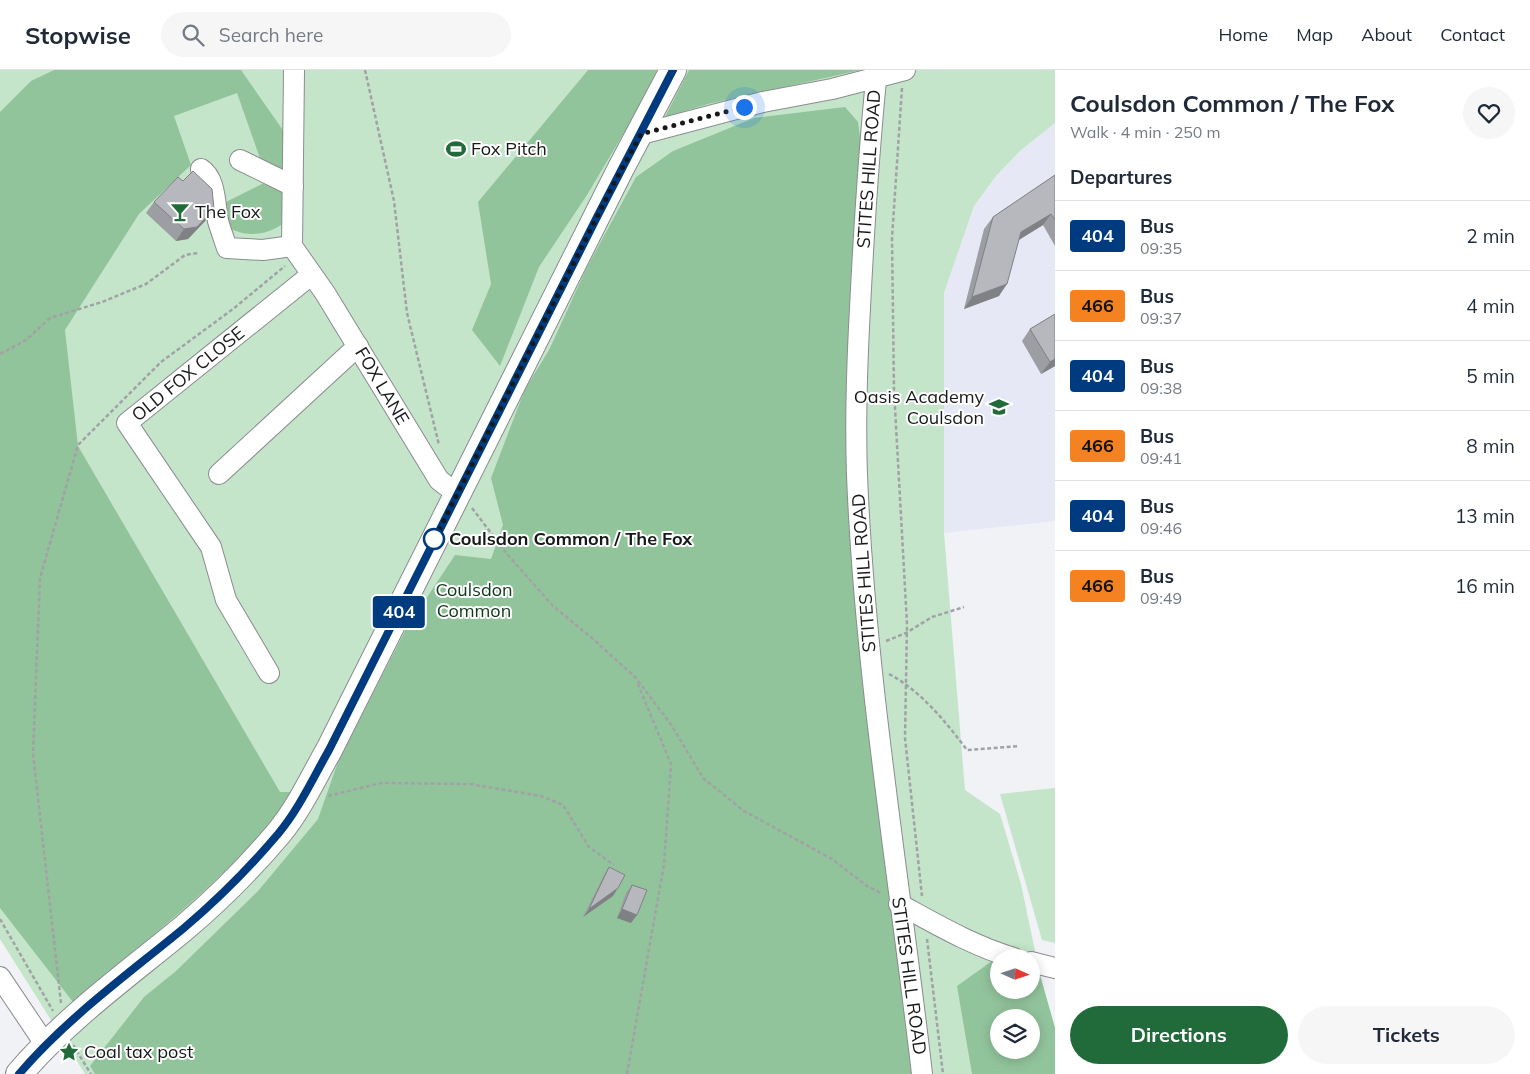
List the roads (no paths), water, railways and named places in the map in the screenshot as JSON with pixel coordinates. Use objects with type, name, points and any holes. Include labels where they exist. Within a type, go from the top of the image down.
[{"type":"main road","points":[[19,1074],[54,1037],[105,990],[185,927],[279,833],[305,793],[392,628],[457,494],[612,186],[673,70]]},
{"type":"street","points":[[201,169],[206,172],[213,191],[218,221],[227,248],[263,250],[292,246],[294,70]]},
{"type":"street","points":[[641,134],[763,102],[832,89],[877,73],[904,70]]},
{"type":"street","name":"STITES HILL ROAD","points":[[877,73],[862,259],[856,418],[857,483],[871,669],[899,904],[910,968],[922,1074]]},
{"type":"street","points":[[240,160],[293,186]]},
{"type":"street","name":"FOX LANE","points":[[292,246],[311,275],[326,293],[439,480],[457,494]]},
{"type":"street","name":"OLD FOX CLOSE","points":[[269,673],[226,600],[211,547],[128,423],[311,275]]},
{"type":"street","points":[[219,474],[358,346]]},
{"type":"street","points":[[899,904],[990,950]]},
{"type":"street","points":[[0,977],[54,1037]]},
{"type":"place","name":"Fox Pitch","points":[[456,149]]},
{"type":"place","name":"The Fox","points":[[180,212]]},
{"type":"place","name":"Oasis Academy Coulsdon","points":[[999,407]]},
{"type":"place","name":"Coulsdon Common / The Fox","points":[[434,539]]},
{"type":"place","name":"Coal tax post","points":[[69,1052]]},
{"type":"park label","name":"Coulsdon Common","points":[[474,600]]}]
